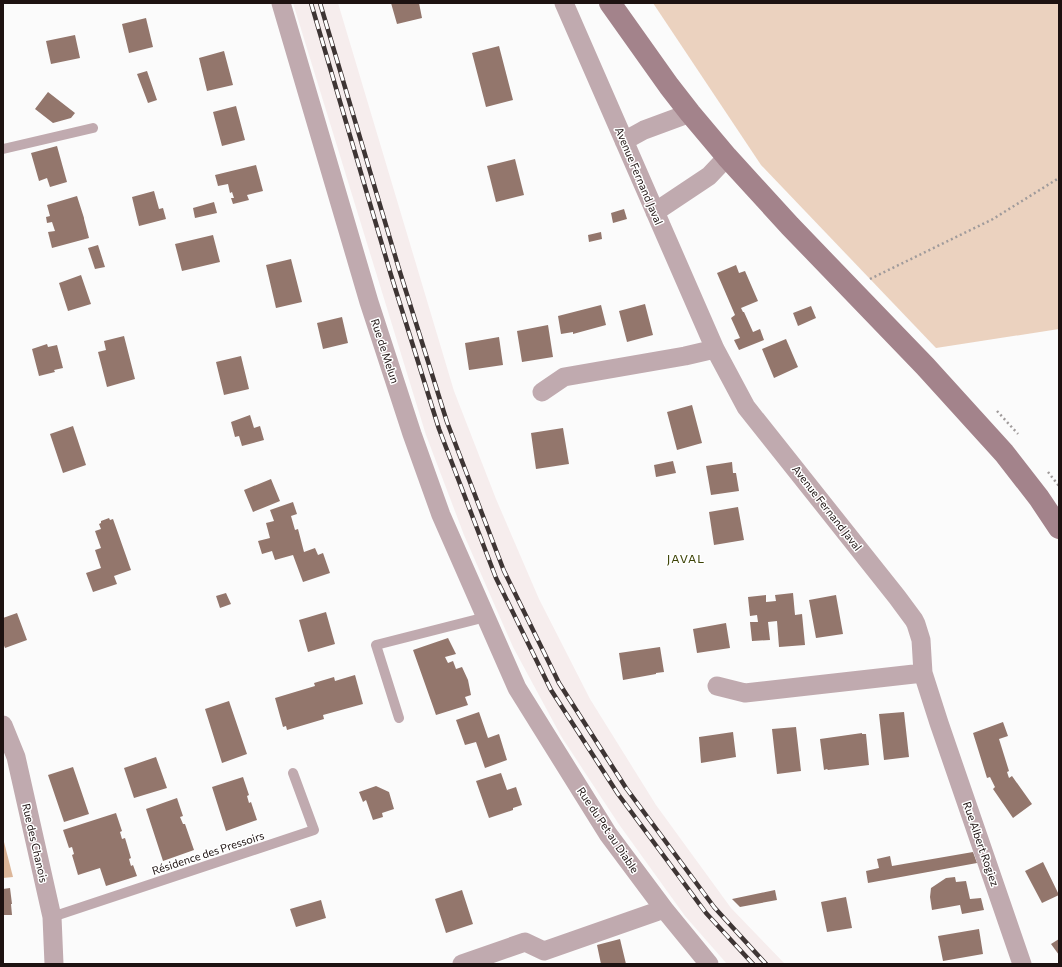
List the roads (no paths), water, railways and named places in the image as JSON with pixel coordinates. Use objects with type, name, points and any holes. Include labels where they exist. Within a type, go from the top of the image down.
[{"type":"main road","points":[[610,3],[664,80],[727,157],[790,226],[925,366],[1004,453],[1040,498],[1059,528]]},
{"type":"street","name":"Rue de Melun","points":[[280,3],[369,302],[412,434],[441,515],[517,688]]},
{"type":"street","name":"Avenue Fernand Javal","points":[[564,3],[715,349],[746,407],[914,620],[921,640],[923,673],[939,724]]},
{"type":"street","points":[[624,141],[644,130],[690,113]]},
{"type":"street","points":[[655,212],[709,176],[727,157]]},
{"type":"street","points":[[542,392],[564,377],[685,356],[715,349]]},
{"type":"street","points":[[717,686],[745,693],[923,673]]},
{"type":"street","name":"Rue du Pet au Diable","points":[[517,688],[608,834],[664,909],[710,964]]},
{"type":"street","name":"Rue Albert Rogiez","points":[[939,724],[1022,964]]},
{"type":"street","name":"Rue des Chanois","points":[[3,725],[16,757],[52,917],[54,964]]},
{"type":"street","points":[[462,964],[525,942],[544,951],[664,909]]},
{"type":"lane","points":[[3,149],[92,128]]},
{"type":"lane","points":[[399,718],[376,645],[486,617]]},
{"type":"lane","name":"Résidence des Pressoirs","points":[[52,917],[314,830],[293,773]]},
{"type":"railway","points":[[311,3],[391,275],[439,429],[496,578],[551,690],[618,794],[706,913],[753,964]]},
{"type":"railway","points":[[320,3],[399,269],[447,422],[504,571],[559,683],[626,788],[714,907],[766,964]]},
{"type":"district","name":"JAVAL","points":[[686,559]]}]
